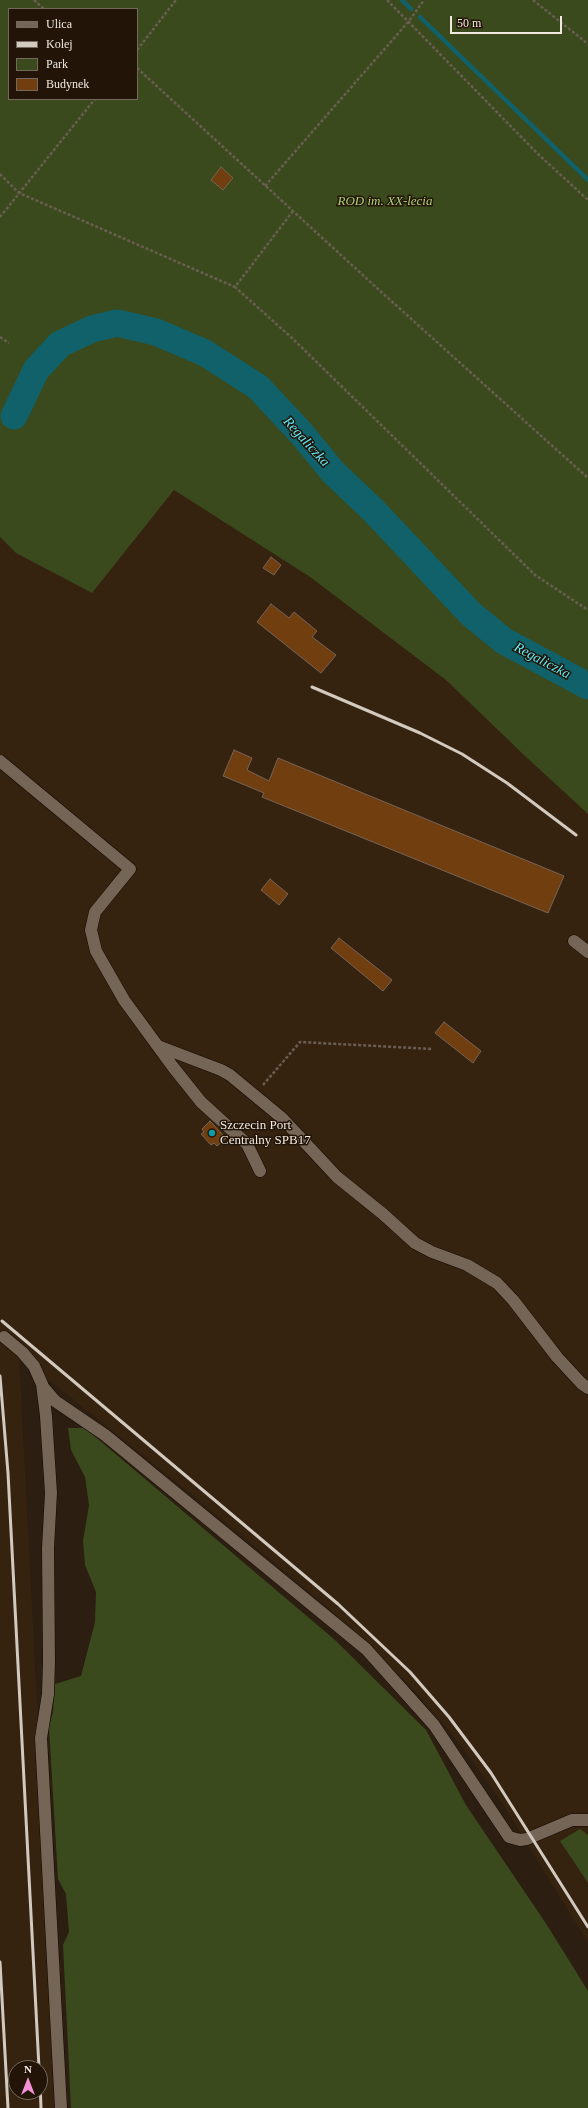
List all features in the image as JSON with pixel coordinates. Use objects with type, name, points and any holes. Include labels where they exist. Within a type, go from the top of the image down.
[{"type":"lane","points":[[0,761],[130,868],[95,912],[91,924],[91,936],[96,951],[124,1000],[158,1046],[201,1102],[247,1144],[260,1171]]},
{"type":"lane","points":[[574,941],[588,952]]},
{"type":"lane","points":[[158,1046],[222,1070],[254,1094],[282,1118],[337,1177],[383,1214],[415,1243],[437,1254],[467,1265],[497,1283],[513,1300],[558,1357],[581,1383],[588,1388]]},
{"type":"lane","points":[[4,1337],[29,1359],[39,1375],[42,1384],[46,1416],[51,1499],[48,1548],[49,1680],[41,1738],[61,2108]]},
{"type":"lane","points":[[42,1384],[55,1401],[105,1435],[366,1649],[434,1725],[509,1837],[520,1840],[527,1839],[572,1820],[588,1820]]},
{"type":"path","points":[[34,0],[43,8]]},
{"type":"path","points":[[138,49],[176,0]]},
{"type":"path","points":[[387,0],[538,154],[588,200]]},
{"type":"path","points":[[265,186],[409,21],[424,0]]},
{"type":"path","points":[[533,0],[588,44]]},
{"type":"path","points":[[138,69],[265,186],[588,478]]},
{"type":"path","points":[[0,217],[94,100]]},
{"type":"path","points":[[0,174],[20,192],[235,287],[292,338],[535,575],[588,610]]},
{"type":"path","points":[[235,287],[293,211]]},
{"type":"path","points":[[0,337],[9,343]]},
{"type":"path","points":[[254,1094],[300,1042],[433,1049]]},
{"type":"shaded area","points":[[174,490],[310,577],[446,680],[588,814],[588,1943],[499,1798],[459,1743],[414,1690],[370,1645],[318,1599],[180,1485],[19,1356],[58,2108],[0,2108],[0,537],[16,553],[92,593]]},
{"type":"green space","name":"ROD im. XX-lecia","points":[[0,0],[588,0],[588,814],[446,680],[310,577],[174,490],[92,593],[16,553],[0,537]]},
{"type":"green space","points":[[68,1428],[85,1428],[335,1640],[426,1730],[466,1805],[547,1925],[588,1991],[588,2108],[71,2108],[63,1945],[69,1932],[66,1894],[58,1879],[49,1727],[53,1712],[55,1684],[81,1676],[95,1622],[96,1592],[85,1565],[83,1541],[89,1505],[85,1477],[71,1450]]},
{"type":"green space","points":[[580,1829],[588,1835],[588,1883],[560,1841]]},
{"type":"building","points":[[221,167],[233,178],[223,190],[211,180]]},
{"type":"building","points":[[271,557],[281,565],[274,575],[263,568]]},
{"type":"building","points":[[271,604],[289,618],[294,612],[317,631],[312,637],[336,655],[321,673],[257,622]]},
{"type":"building","points":[[234,750],[252,758],[247,770],[269,781],[278,758],[564,876],[548,913],[262,797],[264,793],[223,776]]},
{"type":"building","points":[[270,879],[288,894],[279,905],[261,890]]},
{"type":"building","points":[[339,938],[392,980],[383,991],[331,948]]},
{"type":"building","points":[[444,1022],[481,1051],[473,1063],[435,1033]]},
{"type":"building","name":"Szczecin Port Centralny SPB17","points":[[210,1121],[226,1138],[217,1146],[214,1143],[211,1145],[201,1134],[204,1132],[202,1129]]},
{"type":"waterway","points":[[402,0],[411,9]]},
{"type":"waterway","points":[[420,17],[588,180]]},
{"type":"waterway","name":"Regaliczka","points":[[14,416],[36,370],[60,344],[92,329],[117,323],[156,332],[205,353],[258,387],[301,433],[333,472],[374,511],[471,614],[504,641],[588,686]]},
{"type":"railway","points":[[312,687],[420,733],[462,754],[507,783],[576,835]]},
{"type":"railway","points":[[2,1321],[338,1604],[410,1672],[449,1717],[491,1773],[588,1927]]},
{"type":"railway","points":[[0,1376],[8,1473],[39,2060]]},
{"type":"railway","points":[[0,1962],[8,2108]]},
{"type":"railway","points":[[41,2100],[41,2108]]},
{"type":"place","name":"Szczecin Port Centralny SPB17","points":[[212,1133]]}]
